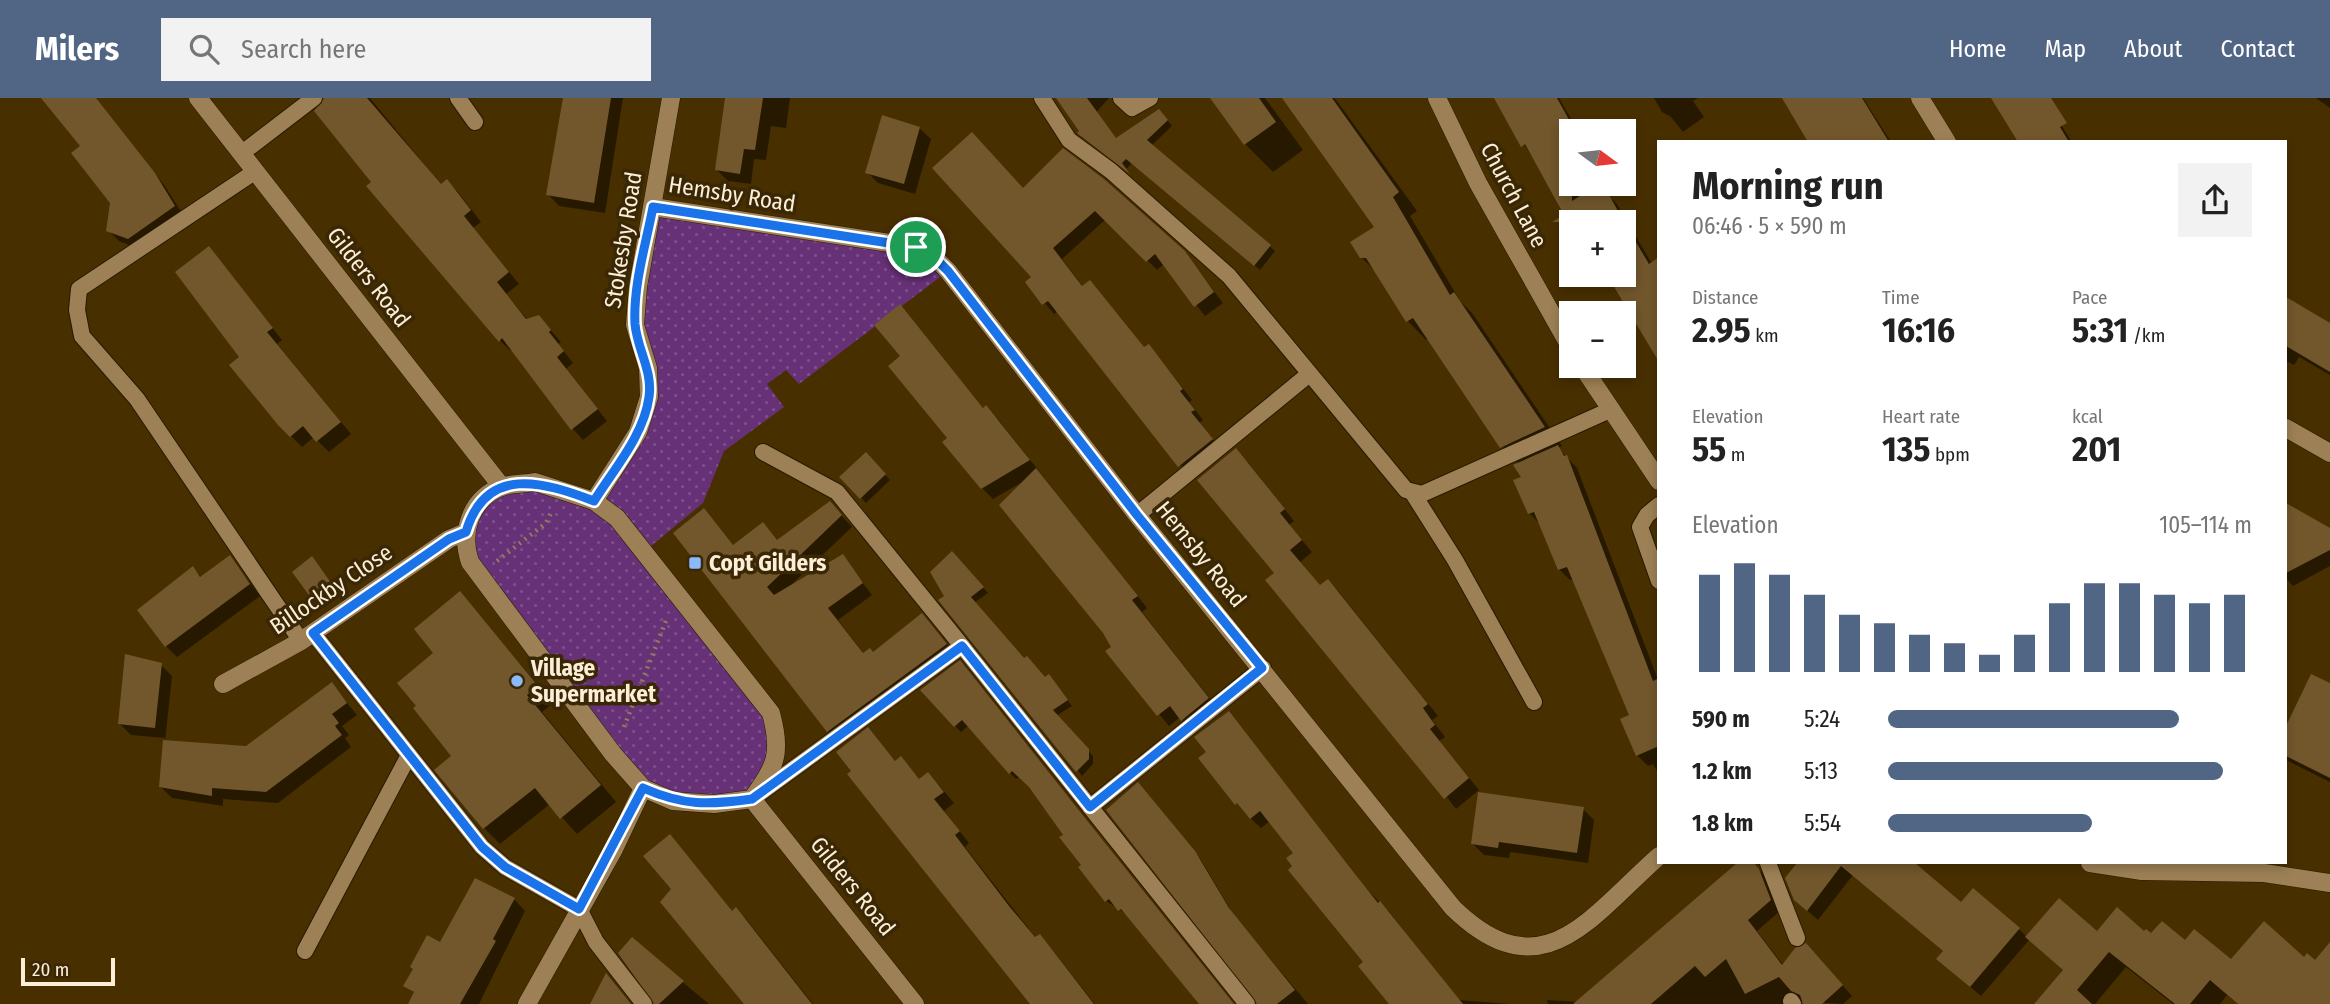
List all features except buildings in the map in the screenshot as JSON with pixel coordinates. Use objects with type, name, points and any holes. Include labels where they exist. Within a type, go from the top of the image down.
[{"type":"street","name":"Gilders Road","points":[[198,98],[502,487]]},
{"type":"street","name":"Stokesby Road","points":[[594,501],[638,432],[649,397],[648,368],[635,325],[638,287],[671,98]]},
{"type":"street","name":"Church Lane","points":[[1437,98],[1478,183],[1559,326]]},
{"type":"street","points":[[1920,98],[1946,140]]},
{"type":"street","name":"Hemsby Road","points":[[653,207],[896,244],[932,255],[948,271],[1137,515],[1453,908],[1476,931],[1498,943],[1525,948],[1548,946],[1570,934],[1657,858]]},
{"type":"street","points":[[1590,378],[1657,478]]},
{"type":"street","points":[[2287,429],[2330,453]]},
{"type":"street","points":[[535,482],[594,501],[617,518],[677,591],[771,713],[779,743],[769,775],[752,799],[714,804],[673,801],[643,788],[613,754],[470,562],[465,547],[471,515],[483,498],[502,487],[535,482]]},
{"type":"street","name":"Billockby Close","points":[[223,684],[307,637],[449,539],[466,532]]},
{"type":"street","points":[[527,1004],[643,788]]},
{"type":"street","name":"Gilders Road","points":[[752,799],[915,1004]]},
{"type":"street","points":[[2097,864],[2143,871],[2264,873],[2330,883]]},
{"type":"lane","points":[[242,153],[314,98]]},
{"type":"lane","points":[[458,98],[475,122]]},
{"type":"lane","points":[[1042,98],[1069,140],[1111,171],[1229,276],[1308,375],[1406,490],[1422,495],[1611,410]]},
{"type":"lane","points":[[1121,98],[1132,108],[1150,98]]},
{"type":"lane","points":[[256,172],[79,289],[78,310],[82,336],[137,399],[307,637],[408,757],[494,859],[579,909],[596,942],[645,1004]]},
{"type":"lane","points":[[1137,515],[1308,375]]},
{"type":"lane","points":[[763,452],[837,492],[1247,1004]]},
{"type":"lane","points":[[1412,492],[1455,560],[1534,702]]},
{"type":"lane","points":[[1657,507],[1647,515],[1640,527],[1657,574]]},
{"type":"lane","points":[[752,799],[962,646]]},
{"type":"lane","points":[[1090,807],[1262,668]]},
{"type":"lane","points":[[305,951],[408,757]]},
{"type":"lane","points":[[1768,864],[1797,937]]},
{"type":"path","points":[[480,574],[546,523],[552,513],[554,486]]},
{"type":"path","points":[[613,754],[677,591]]},
{"type":"shaded area","points":[[653,207],[896,244],[948,271],[799,384],[786,370],[767,384],[784,407],[724,451],[703,503],[645,551],[771,713],[779,742],[752,799],[714,804],[643,788],[480,574],[466,532],[483,498],[535,482],[594,501],[649,397],[635,325]]},
{"type":"place","name":"Copt Gilders","points":[[695,563]]},
{"type":"place","name":"Village Supermarket","points":[[517,681]]},
{"type":"route","points":[[653,207],[916,247],[932,255],[948,271],[1137,515],[1262,668],[1090,807],[962,646],[752,799],[714,804],[673,801],[643,788],[614,849],[579,909],[505,867],[482,847],[408,757],[313,633],[449,539],[466,532],[471,515],[483,498],[502,487],[535,482],[594,501],[638,432],[649,397],[648,368],[635,325],[638,287],[653,207]]}]
